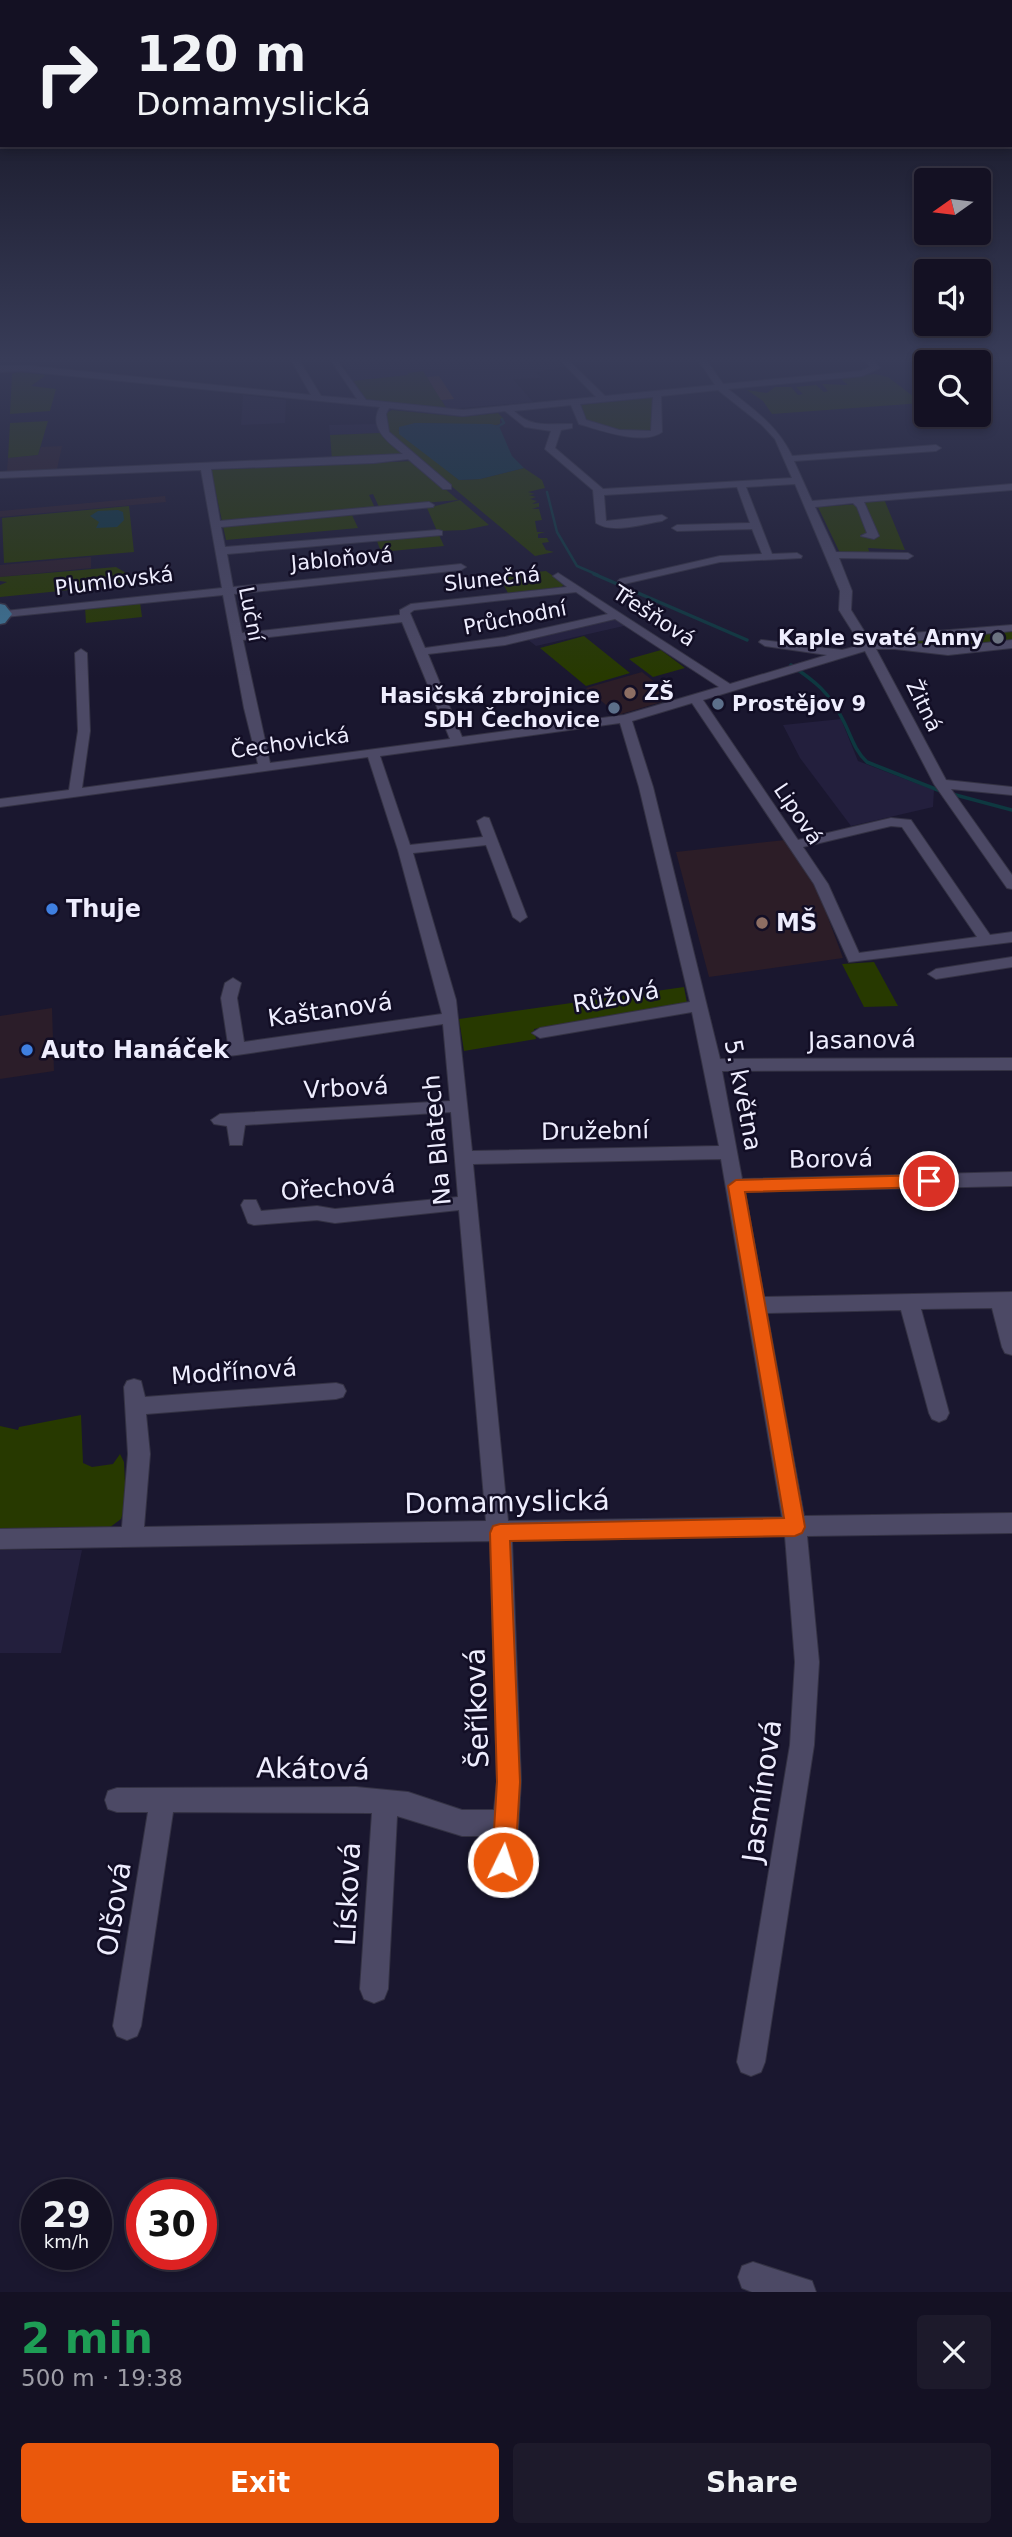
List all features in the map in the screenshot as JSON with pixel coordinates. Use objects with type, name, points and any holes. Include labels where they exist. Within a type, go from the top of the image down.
[{"type":"street","points":[[0,475],[231,465]]},
{"type":"street","points":[[420,465],[447,487]]},
{"type":"street","points":[[567,465],[599,495],[658,498]]},
{"type":"street","name":"Žitná","points":[[791,465],[846,591],[847,614],[869,646],[945,789],[1012,886]]},
{"type":"street","name":"Luční","points":[[205,466],[236,637],[265,768]]},
{"type":"street","points":[[599,495],[798,481]]},
{"type":"street","points":[[740,483],[768,557]]},
{"type":"street","points":[[809,504],[1012,487]]},
{"type":"street","points":[[599,495],[599,521],[602,524],[757,526]]},
{"type":"street","points":[[856,501],[862,506],[874,536],[866,536]]},
{"type":"street","points":[[216,524],[429,505]]},
{"type":"street","points":[[220,551],[372,544],[438,533]]},
{"type":"street","points":[[832,555],[908,556]]},
{"type":"street","points":[[624,581],[720,559],[797,556]]},
{"type":"street","name":"Jabloňová","points":[[227,589],[461,567]]},
{"type":"street","name":"Třešňová","points":[[558,576],[729,688]]},
{"type":"street","name":"Plumlovská","points":[[2,614],[227,589]]},
{"type":"street","name":"Slunečná","points":[[236,637],[577,589]]},
{"type":"street","points":[[408,612],[419,652],[458,742]]},
{"type":"street","name":"Průchodní","points":[[419,652],[490,644],[616,615]]},
{"type":"street","name":"Čechovická","points":[[0,803],[625,719],[869,646],[912,637],[1012,628]]},
{"type":"street","points":[[765,642],[846,654]]},
{"type":"street","name":"Čechovická","points":[[869,646],[895,645],[948,651],[1012,644]]},
{"type":"street","points":[[75,793],[84,731],[81,653]]},
{"type":"street","name":"Lipová","points":[[696,699],[821,884],[854,959],[990,940]]},
{"type":"street","name":"5. května","points":[[625,719],[646,787],[713,1065],[758,1306],[795,1527]]},
{"type":"street","name":"Na Blatech","points":[[373,754],[405,850],[448,1000],[460,1106],[462,1158],[495,1511],[500,1533]]},
{"type":"street","points":[[945,789],[1012,791]]},
{"type":"street","points":[[484,821],[520,917]]},
{"type":"street","points":[[794,845],[891,822],[906,824],[990,940],[1012,962]]},
{"type":"street","points":[[405,850],[491,839]]},
{"type":"street","points":[[990,940],[1012,937]]},
{"type":"street","points":[[936,974],[1012,962]]},
{"type":"street","points":[[233,983],[229,998],[237,1049]]},
{"type":"street","name":"Růžová","points":[[540,1033],[700,1006]]},
{"type":"street","name":"Kaštanová","points":[[218,1051],[450,1018]]},
{"type":"street","name":"Jasanová","points":[[713,1065],[1012,1063]]},
{"type":"street","name":"Vrbová","points":[[236,1141],[228,1120],[460,1106]]},
{"type":"street","name":"Družební","points":[[462,1158],[730,1152]]},
{"type":"street","name":"Borová","points":[[736,1186],[1012,1179]]},
{"type":"street","name":"Ořechová","points":[[251,1218],[317,1213],[335,1216],[466,1203]]},
{"type":"street","points":[[758,1306],[1006,1301],[1012,1347]]},
{"type":"street","points":[[909,1303],[939,1413]]},
{"type":"street","name":"Modřínová","points":[[132,1537],[139,1476],[135,1396],[335,1391]]},
{"type":"street","name":"Domamyslická","points":[[1,1538],[500,1533],[1012,1523]]},
{"type":"street","name":"Jasmínová","points":[[751,2062],[804,1728],[806,1645],[795,1527]]},
{"type":"street","name":"Šeříková","points":[[500,1533],[509,1782],[502,1882]]},
{"type":"street","name":"Akátová","points":[[117,1800],[356,1799],[408,1805],[462,1823],[506,1823]]},
{"type":"street","name":"Olšová","points":[[127,2026],[162,1801]]},
{"type":"street","name":"Lísková","points":[[374,1989],[385,1802]]},
{"type":"street","points":[[753,2277],[801,2292]]},
{"type":"shaded area","points":[[8,465],[58,465],[57,469],[7,472]]},
{"type":"shaded area","points":[[439,465],[521,465],[524,468],[480,479],[459,480]]},
{"type":"shaded area","points":[[165,496],[166,502],[0,517],[0,511]]},
{"type":"shaded area","points":[[98,511],[123,512],[124,520],[117,527],[96,528],[99,522],[90,516]]},
{"type":"shaded area","points":[[91,557],[91,568],[0,577],[0,565]]},
{"type":"shaded area","points":[[617,618],[628,625],[536,646],[527,639]]},
{"type":"shaded area","name":"ZŠ","points":[[642,672],[675,698],[618,715],[586,688]]},
{"type":"shaded area","points":[[841,719],[858,761],[934,790],[933,807],[851,826],[800,758],[783,725]]},
{"type":"shaded area","name":"MŠ","points":[[785,840],[817,888],[843,958],[709,977],[676,852]]},
{"type":"shaded area","name":"Auto Hanáček","points":[[52,1008],[54,1071],[0,1079],[0,1016]]},
{"type":"shaded area","points":[[0,1550],[82,1550],[61,1653],[0,1653]]},
{"type":"green space","points":[[324,465],[418,465],[458,500],[379,507],[373,494],[369,495],[375,508],[222,521],[211,470]]},
{"type":"green space","points":[[426,465],[441,465],[459,480],[480,479],[524,468],[542,480],[545,488],[528,492],[536,497],[530,499],[537,501],[532,504],[539,503],[539,507],[531,506],[538,507],[532,509],[539,509],[542,520],[535,521],[537,532],[545,532],[538,534],[538,538],[547,538],[549,542],[542,543],[546,550],[554,552],[535,556]]},
{"type":"green space","points":[[884,499],[905,550],[868,548],[870,554],[840,553],[818,507],[859,504],[870,534],[861,534],[862,537],[877,538],[863,501]]},
{"type":"green space","points":[[460,500],[489,525],[465,530],[437,531],[427,508]]},
{"type":"green space","points":[[129,506],[134,552],[4,563],[2,518]]},
{"type":"green space","points":[[352,515],[358,528],[226,540],[223,526]]},
{"type":"green space","points":[[439,535],[444,546],[381,552],[377,541]]},
{"type":"green space","points":[[116,567],[128,574],[130,584],[0,597],[0,585],[7,582],[0,581],[0,577]]},
{"type":"green space","points":[[546,571],[565,584],[561,587],[508,593],[499,576]]},
{"type":"green space","points":[[140,602],[142,617],[86,623],[85,607]]},
{"type":"green space","points":[[1012,628],[1012,644],[971,650],[895,645],[899,639]]},
{"type":"green space","points":[[584,636],[630,673],[586,686],[540,648]]},
{"type":"green space","points":[[661,650],[685,668],[653,677],[629,659]]},
{"type":"green space","points":[[874,962],[898,1006],[864,1007],[842,964]]},
{"type":"green space","points":[[684,987],[687,1003],[534,1029],[536,1039],[464,1051],[459,1019]]},
{"type":"green space","points":[[81,1415],[83,1463],[92,1467],[113,1464],[120,1454],[124,1462],[126,1503],[121,1519],[109,1528],[0,1529],[0,1426],[18,1430],[19,1427]]},
{"type":"waterway","points":[[547,492],[557,532],[577,566],[598,575]]},
{"type":"waterway","points":[[594,574],[747,640]]},
{"type":"waterway","points":[[791,665],[815,682],[827,695],[867,762],[943,792]]},
{"type":"waterway","points":[[952,794],[1012,810]]},
{"type":"place","name":"Kaple svaté Anny","points":[[998,638]]},
{"type":"place","name":"ZŠ","points":[[630,693]]},
{"type":"place","name":"Prostějov 9","points":[[718,704]]},
{"type":"place","name":"Hasičská zbrojnice SDH Čechovice","points":[[614,708]]},
{"type":"place","name":"Thuje","points":[[52,909]]},
{"type":"place","name":"MŠ","points":[[762,923]]},
{"type":"place","name":"Auto Hanáček","points":[[27,1050]]},
{"type":"route","points":[[503,1862],[509,1782],[500,1533],[795,1527],[736,1186],[929,1181]]}]
